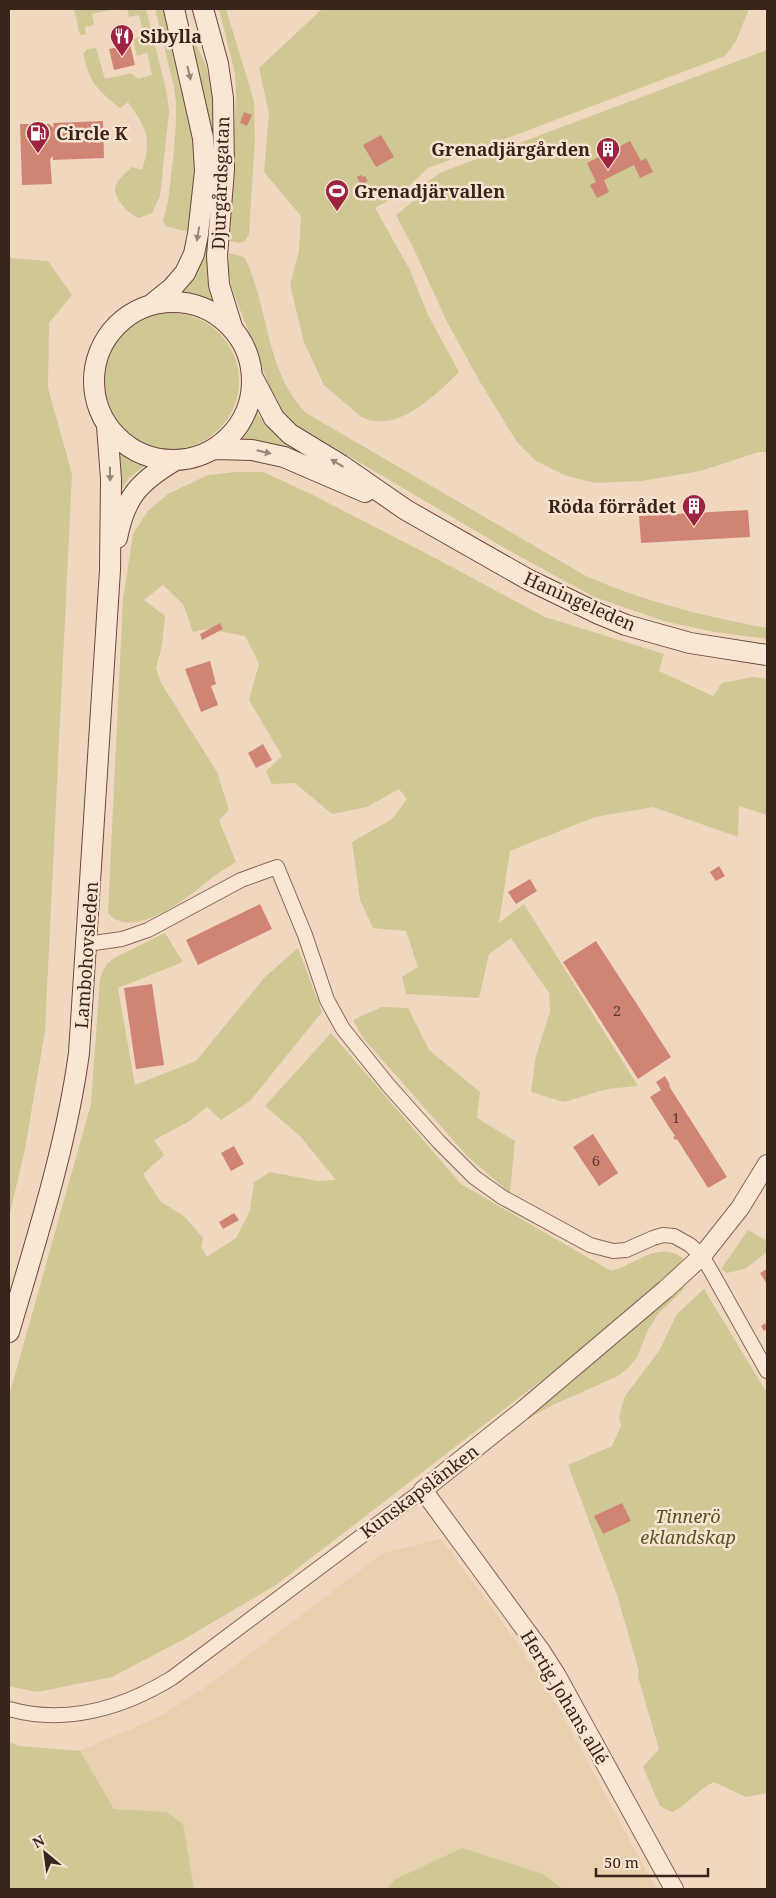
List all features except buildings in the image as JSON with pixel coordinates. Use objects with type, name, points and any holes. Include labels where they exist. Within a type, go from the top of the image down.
[{"type":"main road","name":"Djurgårdsgatan","points":[[152,304],[172,288],[185,273],[194,254],[205,171],[204,138],[174,9]]},
{"type":"main road","name":"Djurgårdsgatan","points":[[203,9],[218,64],[223,98],[224,170],[216,256],[219,285],[232,327]]},
{"type":"main road","points":[[169,301],[186,302],[203,307],[219,315],[232,327],[243,342],[250,360],[253,378],[251,399],[243,419],[231,436],[215,449],[195,457],[174,461],[154,458],[136,452],[120,440],[107,426],[97,406],[93,385],[95,364],[102,343],[115,326],[132,312],[152,304],[169,301]]},
{"type":"main road","name":"Haningeleden","points":[[253,378],[274,418],[290,434],[341,465],[406,510],[529,580],[626,625],[690,643],[767,655]]},
{"type":"main road","name":"Lambohovsleden","points":[[9,1332],[62,1149],[72,1102],[79,1053],[110,570],[111,479],[107,426]]},
{"type":"main road","name":"Haningeleden","points":[[215,449],[252,450],[284,457],[406,510]]},
{"type":"main road","name":"Lambohovsleden","points":[[110,570],[118,533],[130,500],[138,488],[152,474],[174,461]]},
{"type":"street","points":[[87,944],[122,939],[148,930],[241,880],[277,867],[305,935],[327,1000],[343,1029],[438,1142],[474,1177],[502,1197],[576,1239],[602,1249],[614,1251],[626,1250],[653,1238],[669,1236],[682,1240],[702,1256],[767,1371]]},
{"type":"street","name":"Kunskapslänken","points":[[9,1709],[40,1714],[84,1713],[109,1708],[133,1699],[172,1678],[423,1490],[529,1405],[666,1290],[702,1256],[740,1208],[767,1164]]},
{"type":"street","name":"Hertig Johans allé","points":[[423,1490],[541,1650],[674,1889]]},
{"type":"shaded area","points":[[441,1539],[518,1644],[562,1714],[656,1889],[563,1889],[543,1874],[394,1880],[387,1889],[194,1889],[183,1824],[166,1812],[114,1809],[80,1751],[161,1716],[216,1680],[383,1553]]},
{"type":"green space","points":[[74,9],[114,9],[92,14],[94,25],[85,27],[86,34],[80,35]]},
{"type":"green space","points":[[127,9],[146,9],[167,94],[169,112],[160,196],[152,213],[139,218],[130,213],[118,200],[115,190],[119,180],[132,167],[142,170],[147,150],[146,134],[140,120],[128,102],[120,108],[95,85],[83,54],[87,49],[96,48],[105,79],[131,73],[138,79],[152,75],[147,53],[137,56],[133,39],[144,36],[139,15],[129,17]]},
{"type":"green space","points":[[155,9],[165,9],[191,127],[194,166],[189,232],[165,226],[163,220],[168,201],[174,151],[176,102]]},
{"type":"green space","points":[[219,9],[226,9],[254,101],[255,139],[249,234],[245,241],[239,243],[229,241],[236,95],[235,74]]},
{"type":"green space","name":"Grenadjärvallen","points":[[322,9],[749,9],[736,41],[725,56],[428,168],[402,193],[375,208],[410,270],[428,315],[459,372],[439,391],[414,410],[401,417],[387,421],[373,421],[360,416],[324,385],[304,342],[290,285],[299,251],[301,216],[264,172],[269,114],[259,68]]},
{"type":"green space","points":[[192,34],[206,66],[210,82],[215,120],[215,170],[188,35]]},
{"type":"green space","points":[[767,50],[767,452],[759,452],[700,471],[642,481],[596,483],[566,476],[536,461],[517,442],[480,382],[447,322],[413,247],[396,215],[416,199],[424,184],[442,172]]},
{"type":"green space","points":[[204,246],[210,247],[217,303],[194,294],[180,292]]},
{"type":"green space","points":[[229,253],[244,257],[246,260],[254,279],[270,340],[283,379],[293,397],[306,413],[586,576],[653,601],[767,628],[767,639],[715,632],[667,622],[594,597],[508,550],[291,422],[284,416],[275,401],[231,286],[228,269]]},
{"type":"green space","points":[[9,258],[48,261],[72,295],[49,323],[48,388],[72,474],[45,1031],[25,1149],[9,1217]]},
{"type":"green space","points":[[171,313],[197,319],[219,333],[233,355],[239,381],[233,407],[219,429],[197,443],[171,449],[145,443],[123,429],[109,407],[103,381],[109,355],[123,333],[145,319]]},
{"type":"green space","points":[[255,410],[278,436],[326,466],[233,443],[248,424]]},
{"type":"green space","points":[[116,450],[130,459],[146,465],[129,478],[118,495]]},
{"type":"green space","points":[[263,472],[309,493],[545,617],[664,654],[659,671],[713,696],[722,683],[753,677],[767,679],[767,815],[739,806],[738,837],[653,807],[595,817],[510,851],[499,923],[524,904],[638,1086],[607,1089],[564,1102],[531,1092],[536,1056],[550,1012],[549,993],[511,938],[489,954],[479,998],[406,994],[402,977],[418,967],[406,931],[373,928],[360,900],[352,842],[392,819],[407,799],[399,789],[367,807],[332,814],[295,783],[272,784],[266,771],[282,756],[249,700],[259,664],[245,636],[207,629],[193,632],[183,604],[163,585],[144,600],[165,616],[162,646],[156,668],[161,683],[217,772],[229,810],[219,820],[236,862],[177,904],[147,919],[132,922],[119,921],[108,913],[123,599],[133,534],[148,511],[168,494],[208,475]]},
{"type":"green space","points":[[165,933],[183,962],[118,988],[135,1085],[196,1061],[265,977],[298,948],[322,1012],[250,1101],[221,1120],[207,1107],[188,1122],[154,1140],[164,1155],[143,1174],[160,1201],[185,1217],[203,1238],[201,1246],[207,1257],[236,1238],[250,1210],[254,1182],[270,1172],[318,1181],[336,1180],[300,1136],[265,1106],[331,1033],[461,1184],[611,1271],[657,1252],[675,1253],[684,1259],[662,1281],[568,1360],[276,1585],[186,1638],[112,1677],[37,1692],[9,1686],[9,1396],[91,1104],[100,978],[106,965],[114,958]]},
{"type":"green space","points":[[382,1007],[408,1008],[429,1050],[480,1092],[477,1118],[515,1141],[510,1193],[468,1157],[363,1038],[353,1020]]},
{"type":"green space","points":[[748,1230],[767,1241],[767,1252],[745,1269],[727,1273],[721,1269]]},
{"type":"green space","points":[[689,1284],[658,1314],[648,1330],[637,1357],[628,1368],[618,1376],[555,1404],[527,1419],[582,1374],[596,1356],[663,1300]]},
{"type":"green space","name":"Tinnerö eklandskap","points":[[704,1289],[767,1393],[767,1793],[746,1797],[714,1782],[672,1812],[660,1806],[643,1767],[659,1749],[617,1595],[568,1465],[612,1446],[621,1426],[619,1417],[625,1396],[659,1351],[677,1314]]},
{"type":"green space","points":[[9,1742],[20,1746],[80,1751],[114,1809],[167,1812],[183,1824],[194,1889],[9,1889]]},
{"type":"green space","points":[[462,1848],[543,1874],[563,1889],[387,1889],[394,1880]]},
{"type":"place","name":"Sibylla","points":[[122,57]]},
{"type":"place","name":"Circle K","points":[[38,154]]},
{"type":"place","name":"Grenadjärgården","points":[[608,170]]},
{"type":"place","name":"Grenadjärvallen","points":[[337,212]]},
{"type":"place","name":"Röda förrådet","points":[[694,527]]}]
